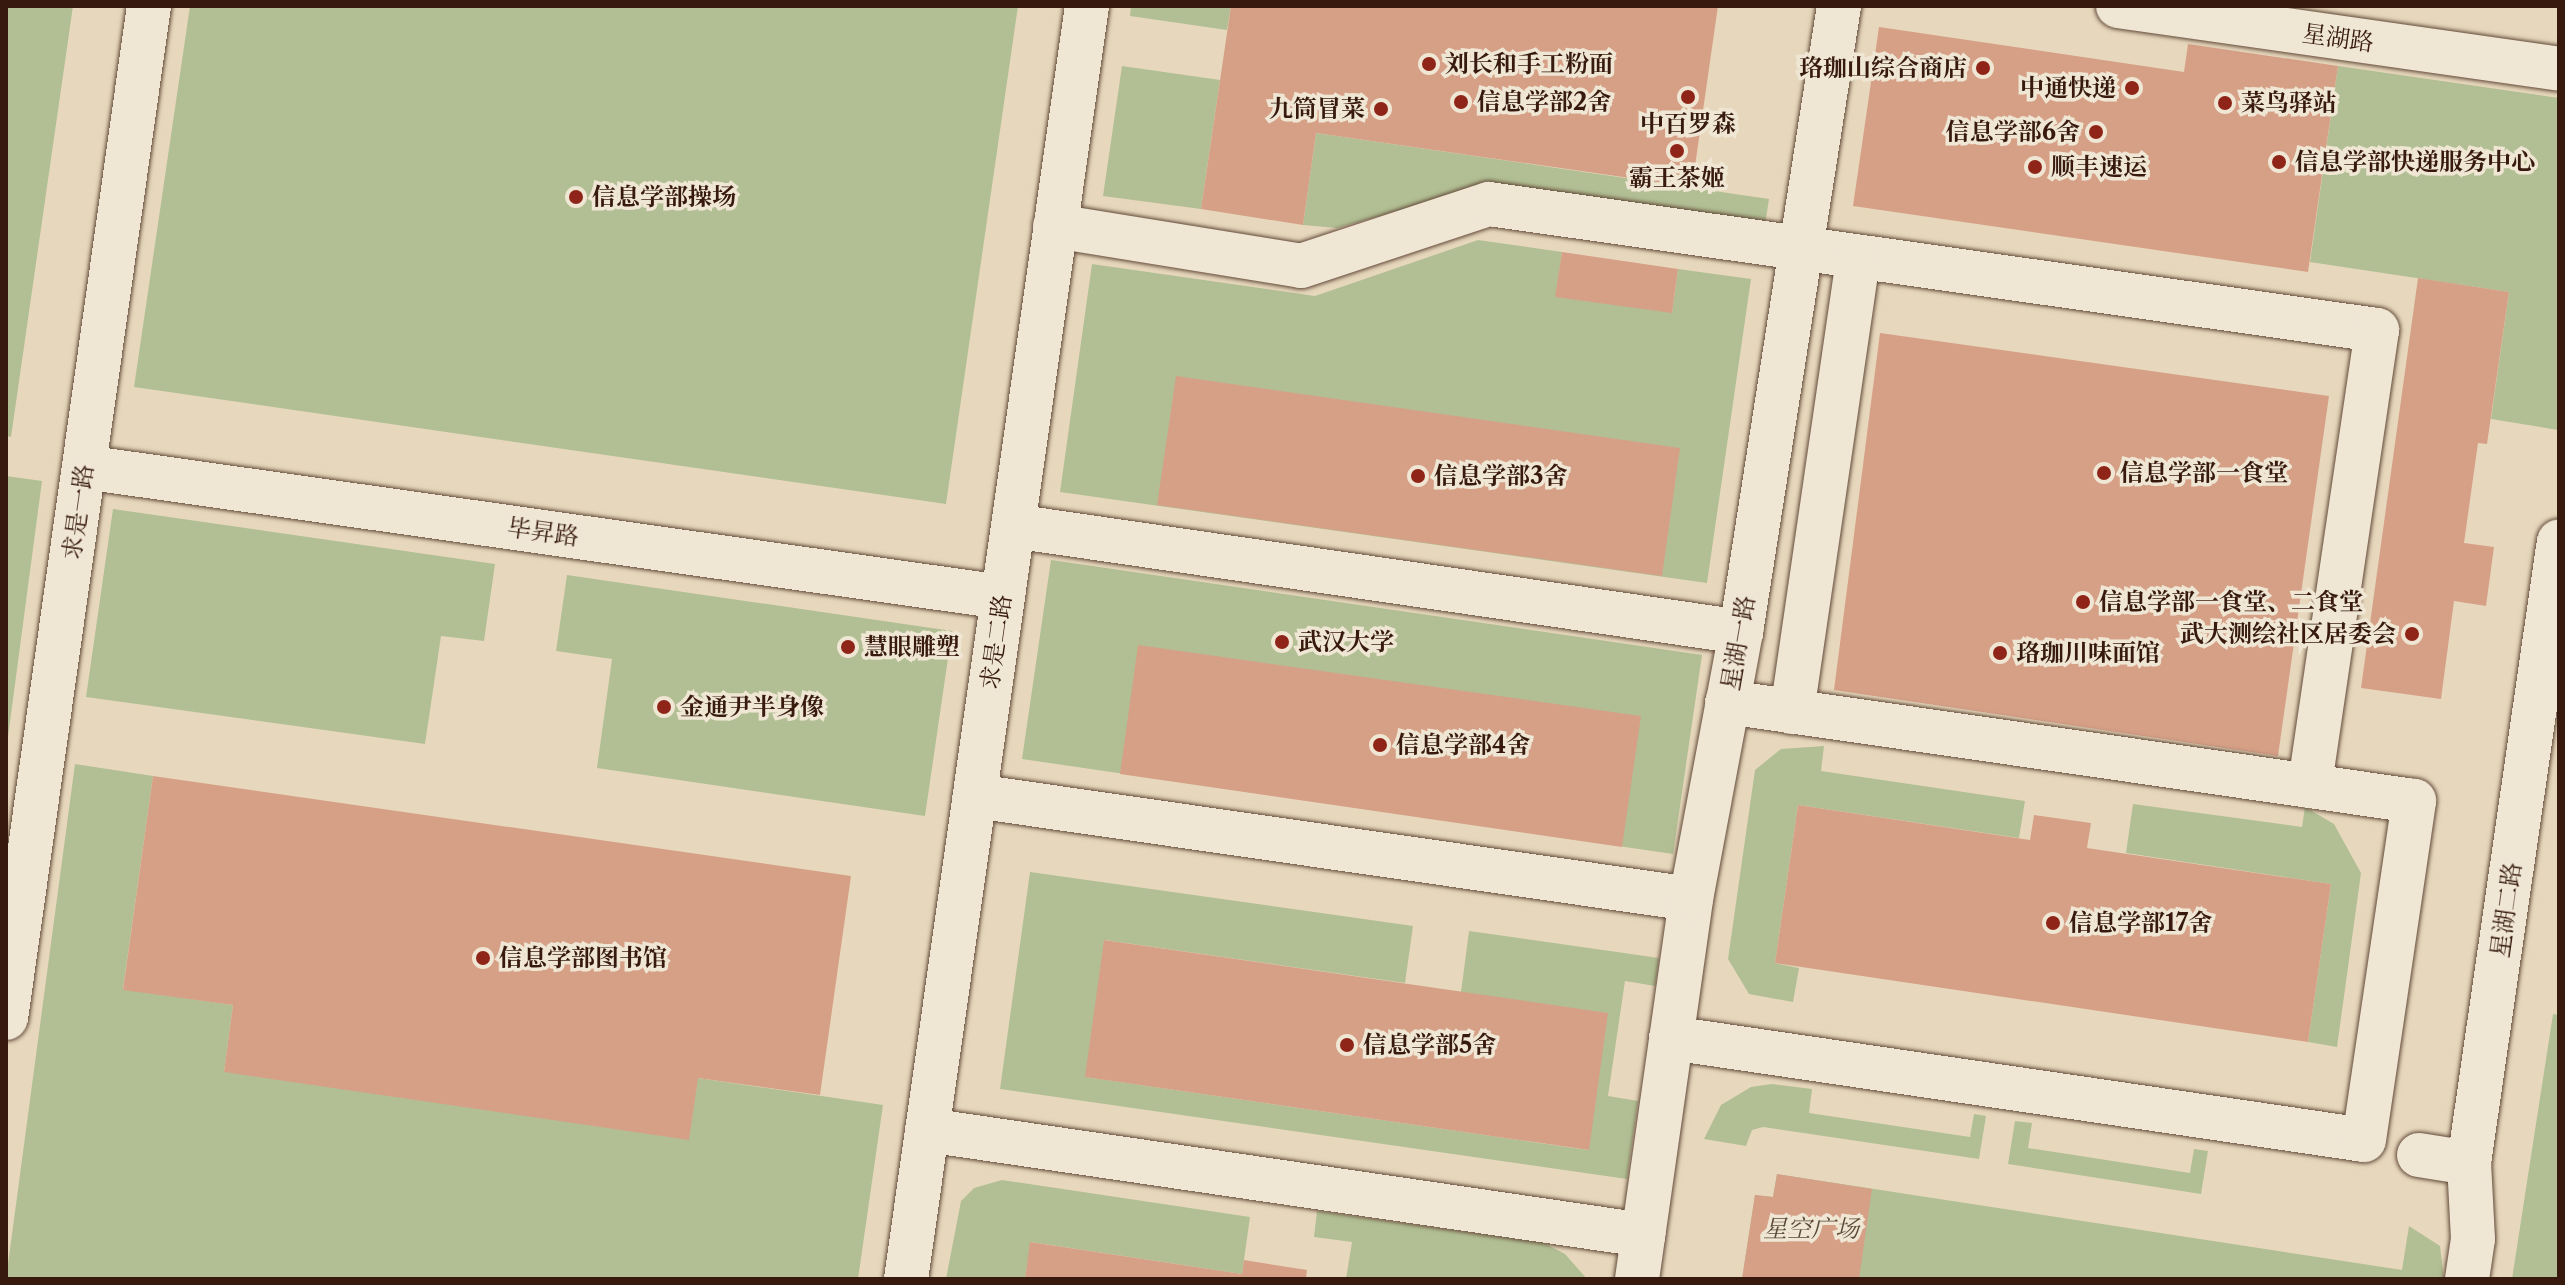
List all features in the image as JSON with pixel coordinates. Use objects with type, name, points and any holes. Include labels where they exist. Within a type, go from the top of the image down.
[{"type":"street","name":"求是一路","points":[[6,1018],[149,6]]},
{"type":"street","name":"求是二路","points":[[906,1279],[1087,6]]},
{"type":"street","name":"星湖一路","points":[[1637,1279],[1691,899],[1741,632],[1839,6]]},
{"type":"street","name":"星湖路","points":[[2118,6],[2559,69]]},
{"type":"street","points":[[1055,226],[1301,266],[1489,204],[2377,330],[2310,786]]},
{"type":"street","points":[[1792,712],[1858,257]]},
{"type":"street","name":"毕昇路","points":[[84,467],[1002,597]]},
{"type":"street","points":[[1013,526],[1741,632]]},
{"type":"street","name":"星湖二路","points":[[2467,1279],[2473,1239],[2469,1163],[2559,541]]},
{"type":"street","points":[[1671,1038],[2364,1140],[2414,801],[1727,702]]},
{"type":"street","points":[[975,796],[1691,899]]},
{"type":"street","points":[[927,1130],[1643,1235]]},
{"type":"street","points":[[2419,1155],[2469,1163]]},
{"type":"green space","points":[[6,6],[73,6],[11,437],[6,436]]},
{"type":"green space","name":"信息学部操场","points":[[190,6],[1018,6],[946,504],[134,387]]},
{"type":"green space","points":[[1131,6],[1231,6],[1227,30],[1130,16]]},
{"type":"green space","points":[[1122,66],[1220,80],[1201,209],[1103,196]]},
{"type":"green space","points":[[2338,66],[2559,98],[2558,430],[2491,419],[2509,292],[2310,262]]},
{"type":"green space","points":[[1316,133],[1769,199],[1765,225],[1485,186],[1337,228],[1303,225]]},
{"type":"green space","points":[[1478,240],[1562,252],[1556,296],[1672,312],[1678,269],[1751,279],[1707,583],[1060,492],[1092,264],[1315,296]]},
{"type":"green space","points":[[6,476],[42,481],[6,752]]},
{"type":"green space","points":[[113,509],[495,564],[484,641],[441,636],[425,744],[86,697]]},
{"type":"green space","points":[[1051,560],[1702,655],[1673,854],[1022,759]]},
{"type":"green space","points":[[567,575],[952,631],[925,816],[597,768],[612,659],[556,651]]},
{"type":"green space","points":[[1824,746],[1821,771],[2025,801],[2019,838],[1798,805],[1775,963],[1799,968],[1793,1002],[1749,994],[1728,959],[1755,770],[1781,749]]},
{"type":"green space","points":[[75,764],[153,776],[123,989],[233,1005],[224,1072],[698,1078],[883,1105],[858,1279],[6,1279]]},
{"type":"green space","points":[[2133,804],[2302,827],[2305,807],[2334,824],[2361,873],[2337,1047],[2308,1042],[2331,884],[2126,853]]},
{"type":"green space","points":[[1030,872],[1413,926],[1405,983],[1105,940],[1086,1077],[1588,1150],[1461,992],[1469,931],[1659,958],[1655,986],[1625,981],[1608,1096],[1638,1101],[1627,1179],[1000,1089]]},
{"type":"green space","points":[[2553,1014],[2559,1015],[2559,1279],[2512,1279]]},
{"type":"green space","points":[[1772,1084],[1812,1089],[1809,1113],[1970,1137],[1974,1114],[1986,1116],[1979,1159],[1763,1127],[1752,1130],[1746,1146],[1704,1139],[1721,1105],[1751,1087]]},
{"type":"green space","points":[[2015,1121],[2032,1123],[2028,1148],[2190,1173],[2194,1149],[2208,1151],[2201,1194],[2008,1164]]},
{"type":"green space","name":"星空广场","points":[[1777,1174],[2402,1270],[2409,1226],[2440,1246],[2444,1279],[1742,1279],[1755,1195],[1773,1197]]},
{"type":"green space","points":[[1002,1180],[1250,1217],[1242,1274],[1031,1242],[1025,1279],[946,1279],[961,1201],[974,1188]]},
{"type":"green space","points":[[1317,1211],[1544,1243],[1565,1254],[1587,1279],[1346,1279],[1352,1242],[1314,1237]]},
{"type":"building","name":"信息学部2舍","points":[[1231,6],[1718,6],[1692,187],[1316,133],[1303,225],[1201,209]]},
{"type":"building","name":"信息学部6舍","points":[[1879,27],[2184,72],[2188,44],[2338,66],[2308,272],[1853,206]]},
{"type":"building","points":[[1562,252],[1678,269],[1672,313],[1555,297]]},
{"type":"building","points":[[2418,278],[2509,292],[2487,444],[2478,443],[2464,543],[2494,547],[2486,606],[2454,601],[2441,699],[2361,688]]},
{"type":"building","name":"信息学部一食堂、二食堂","points":[[1880,333],[2329,396],[2278,756],[1834,690]]},
{"type":"building","name":"信息学部3舍","points":[[1176,376],[1680,448],[1662,576],[1157,505]]},
{"type":"building","name":"信息学部4舍","points":[[1138,645],[1641,716],[1622,847],[1120,774]]},
{"type":"building","name":"信息学部图书馆","points":[[153,776],[851,876],[820,1095],[698,1078],[689,1140],[224,1072],[233,1005],[123,990]]},
{"type":"building","name":"信息学部17舍","points":[[1798,805],[2030,840],[2034,815],[2091,823],[2087,848],[2331,884],[2308,1042],[1775,963]]},
{"type":"building","name":"信息学部5舍","points":[[1104,940],[1608,1013],[1589,1150],[1085,1077]]},
{"type":"building","points":[[1777,1174],[1872,1189],[1859,1279],[1742,1279],[1755,1195],[1773,1197]]},
{"type":"building","points":[[1030,1242],[1242,1274],[1244,1260],[1307,1270],[1306,1279],[1025,1279]]},
{"type":"place","name":"刘长和手工粉面","points":[[1429,64]]},
{"type":"place","name":"珞珈山综合商店","points":[[1983,68]]},
{"type":"place","name":"中通快递","points":[[2132,88]]},
{"type":"place","name":"中百罗森","points":[[1688,97]]},
{"type":"place","name":"信息学部2舍","points":[[1461,102]]},
{"type":"place","name":"菜鸟驿站","points":[[2225,103]]},
{"type":"place","name":"九筒冒菜","points":[[1381,109]]},
{"type":"place","name":"信息学部6舍","points":[[2096,132]]},
{"type":"place","name":"霸王茶姬","points":[[1677,151]]},
{"type":"place","name":"信息学部快递服务中心","points":[[2279,162]]},
{"type":"place","name":"顺丰速运","points":[[2035,167]]},
{"type":"place","name":"信息学部操场","points":[[576,197]]},
{"type":"place","name":"信息学部一食堂","points":[[2104,473]]},
{"type":"place","name":"信息学部3舍","points":[[1418,476]]},
{"type":"place","name":"信息学部一食堂、二食堂","points":[[2083,602]]},
{"type":"place","name":"武大测绘社区居委会","points":[[2412,634]]},
{"type":"place","name":"武汉大学","points":[[1282,642]]},
{"type":"place","name":"慧眼雕塑","points":[[848,647]]},
{"type":"place","name":"珞珈川味面馆","points":[[2000,653]]},
{"type":"place","name":"金通尹半身像","points":[[664,707]]},
{"type":"place","name":"信息学部4舍","points":[[1380,745]]},
{"type":"place","name":"信息学部17舍","points":[[2053,923]]},
{"type":"place","name":"信息学部图书馆","points":[[483,958]]},
{"type":"place","name":"信息学部5舍","points":[[1347,1045]]}]
